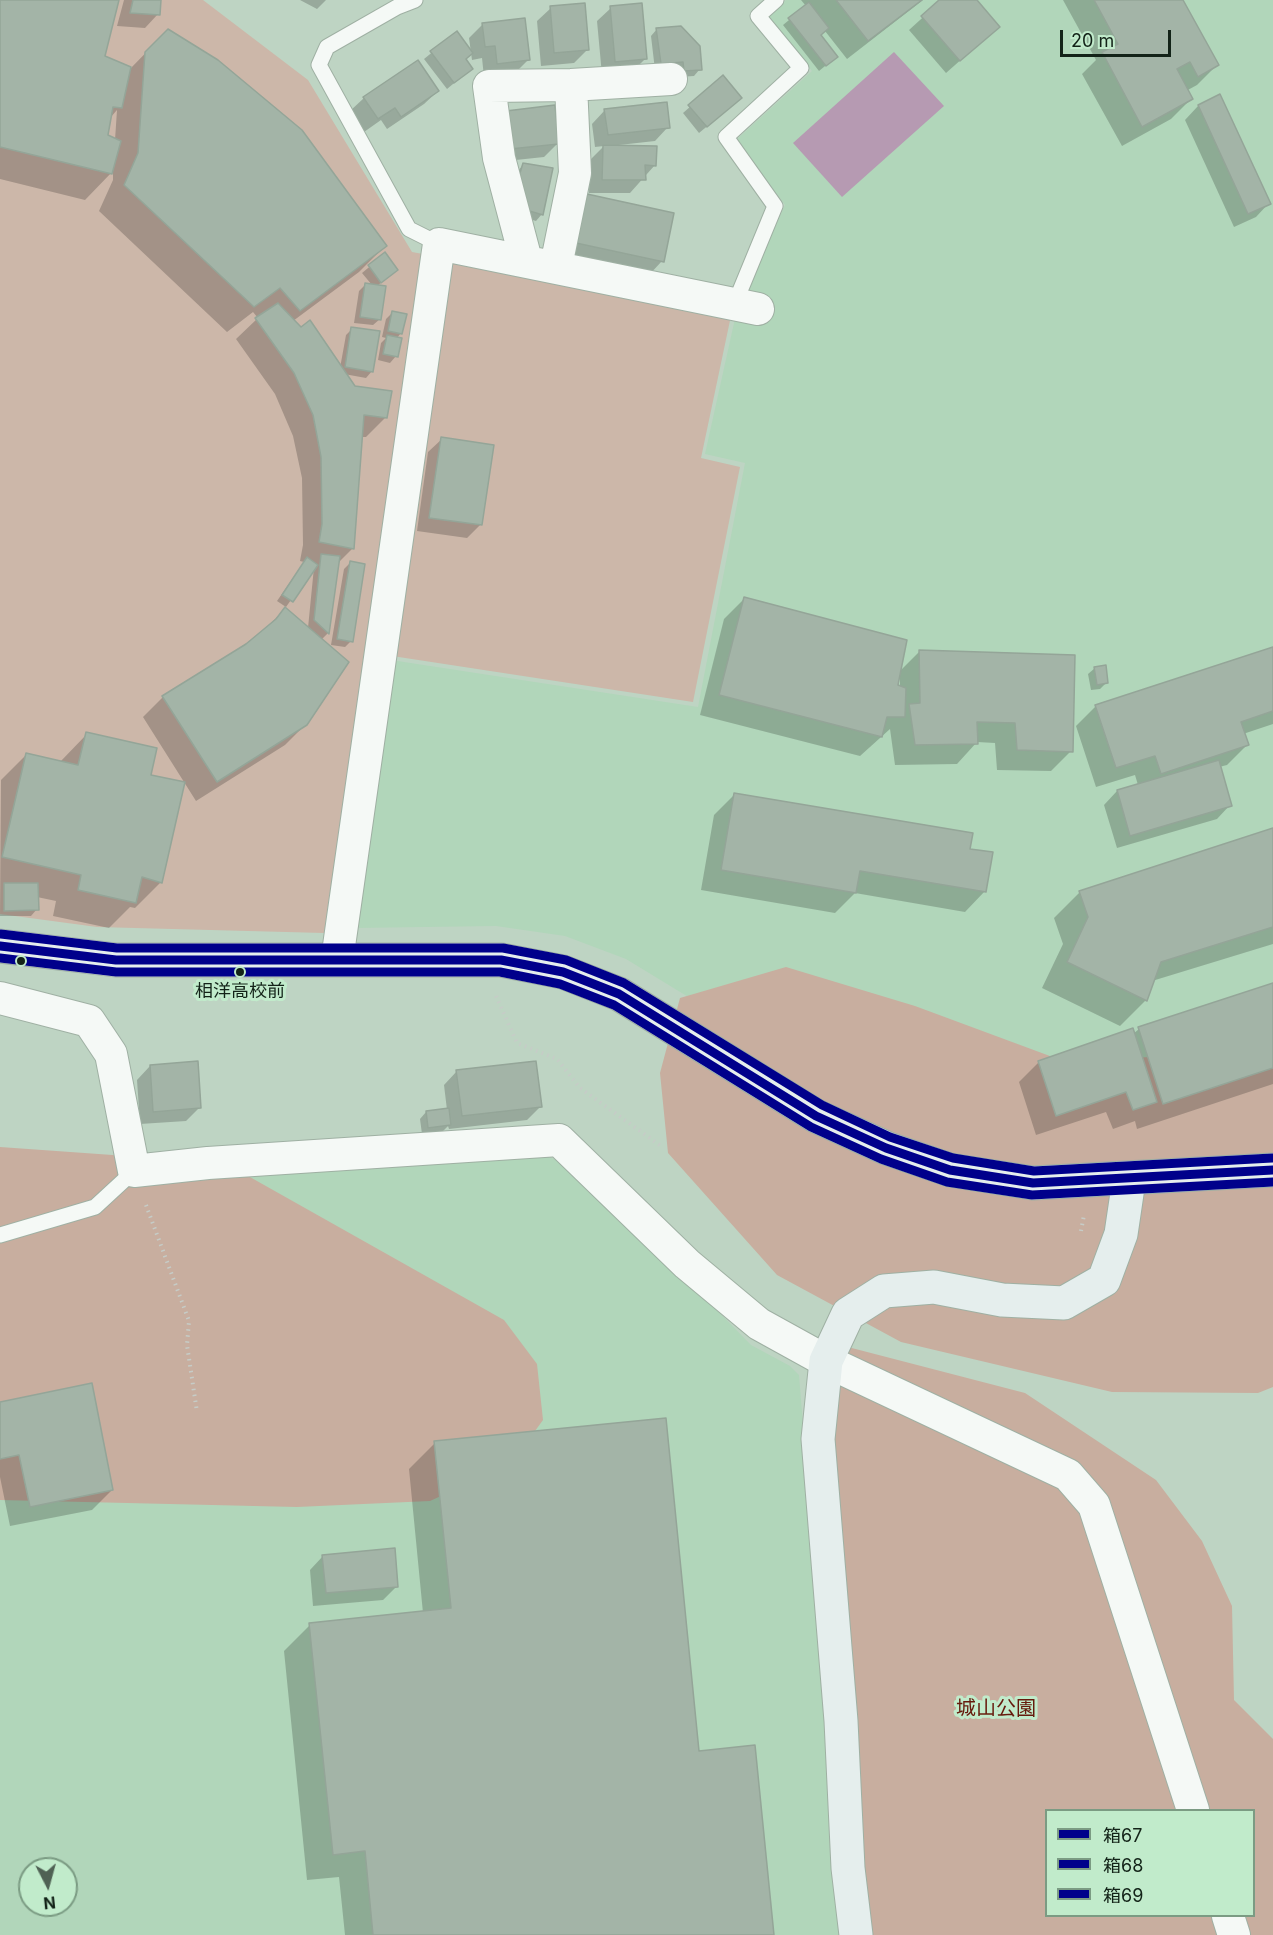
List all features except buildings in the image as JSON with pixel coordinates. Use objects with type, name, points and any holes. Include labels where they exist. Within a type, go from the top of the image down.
[{"type":"street","points":[[541,263],[499,158],[489,86],[571,85],[671,79]]},
{"type":"street","points":[[541,263],[575,173],[571,85]]},
{"type":"street","points":[[337,960],[439,244],[746,306]]},
{"type":"street","points":[[0,946],[116,960],[501,960],[563,972],[619,994],[816,1116],[886,1148],[950,1170],[1034,1183],[1129,1180],[1273,1170]]},
{"type":"street","points":[[0,999],[89,1021],[111,1054],[134,1171],[208,1163],[559,1140],[687,1264],[759,1324],[826,1361],[955,1419],[1068,1474],[1094,1505],[1193,1809]]},
{"type":"street","points":[[856,1935],[848,1868],[842,1721],[818,1439],[826,1361],[848,1314],[884,1291],[934,1287],[1002,1300],[1064,1303],[1104,1280],[1121,1234],[1129,1180]]},
{"type":"street","points":[[1228,1917],[1234,1935]]},
{"type":"lane","points":[[415,0],[397,7],[327,46],[319,65],[409,229],[439,244]]},
{"type":"lane","points":[[746,306],[775,206],[726,137],[801,68],[758,16],[776,0]]},
{"type":"lane","points":[[0,1235],[95,1207],[134,1171]]},
{"type":"path","points":[[501,960],[495,993],[517,1043],[557,1059],[580,1088],[661,1146]]},
{"type":"path","points":[[134,1171],[189,1321],[187,1345],[197,1412]]},
{"type":"shaded area","points":[[0,0],[203,0],[308,80],[412,252],[732,311],[701,458],[740,467],[693,702],[366,652],[324,933],[97,927],[0,914]]},
{"type":"shaded area","points":[[786,0],[1273,0],[1273,1127],[836,1087],[626,959],[565,936],[496,926],[354,928],[391,660],[698,707],[745,463],[705,454],[736,314],[785,205],[736,140],[812,71],[767,16]]},
{"type":"shaded area","points":[[894,52],[944,106],[842,197],[793,143]]},
{"type":"shaded area","points":[[524,1154],[549,1157],[561,1162],[704,1297],[751,1345],[790,1366],[799,1375],[844,1935],[0,1935],[0,1253],[162,1183]]},
{"type":"green space","points":[[786,967],[915,1006],[1058,1059],[1207,1056],[1273,1047],[1273,1387],[1258,1393],[1112,1392],[901,1342],[777,1275],[668,1153],[660,1073],[680,998]]},
{"type":"green space","points":[[0,1147],[225,1163],[504,1320],[537,1364],[543,1420],[511,1464],[430,1501],[297,1507],[0,1500]]},
{"type":"green space","name":"城山公園","points":[[844,1346],[1025,1393],[1156,1480],[1202,1541],[1232,1606],[1234,1700],[1273,1739],[1273,1935],[868,1935],[836,1492],[833,1415]]},
{"type":"transit line","name":"箱69","points":[[1,934],[117,948],[503,948],[566,960],[624,983],[822,1105],[890,1137],[953,1158],[1034,1171],[1272,1158]]},
{"type":"transit line","name":"箱67","points":[[0,946],[116,960],[501,960],[563,972],[619,994],[816,1116],[886,1148],[950,1170],[1033,1183],[1273,1170]]},
{"type":"transit line","name":"箱68","points":[[0,958],[116,972],[500,972],[560,984],[614,1005],[811,1127],[881,1159],[947,1182],[1032,1195],[1273,1182]]},
{"type":"place","name":"相洋高校前","points":[[240,972]]}]
